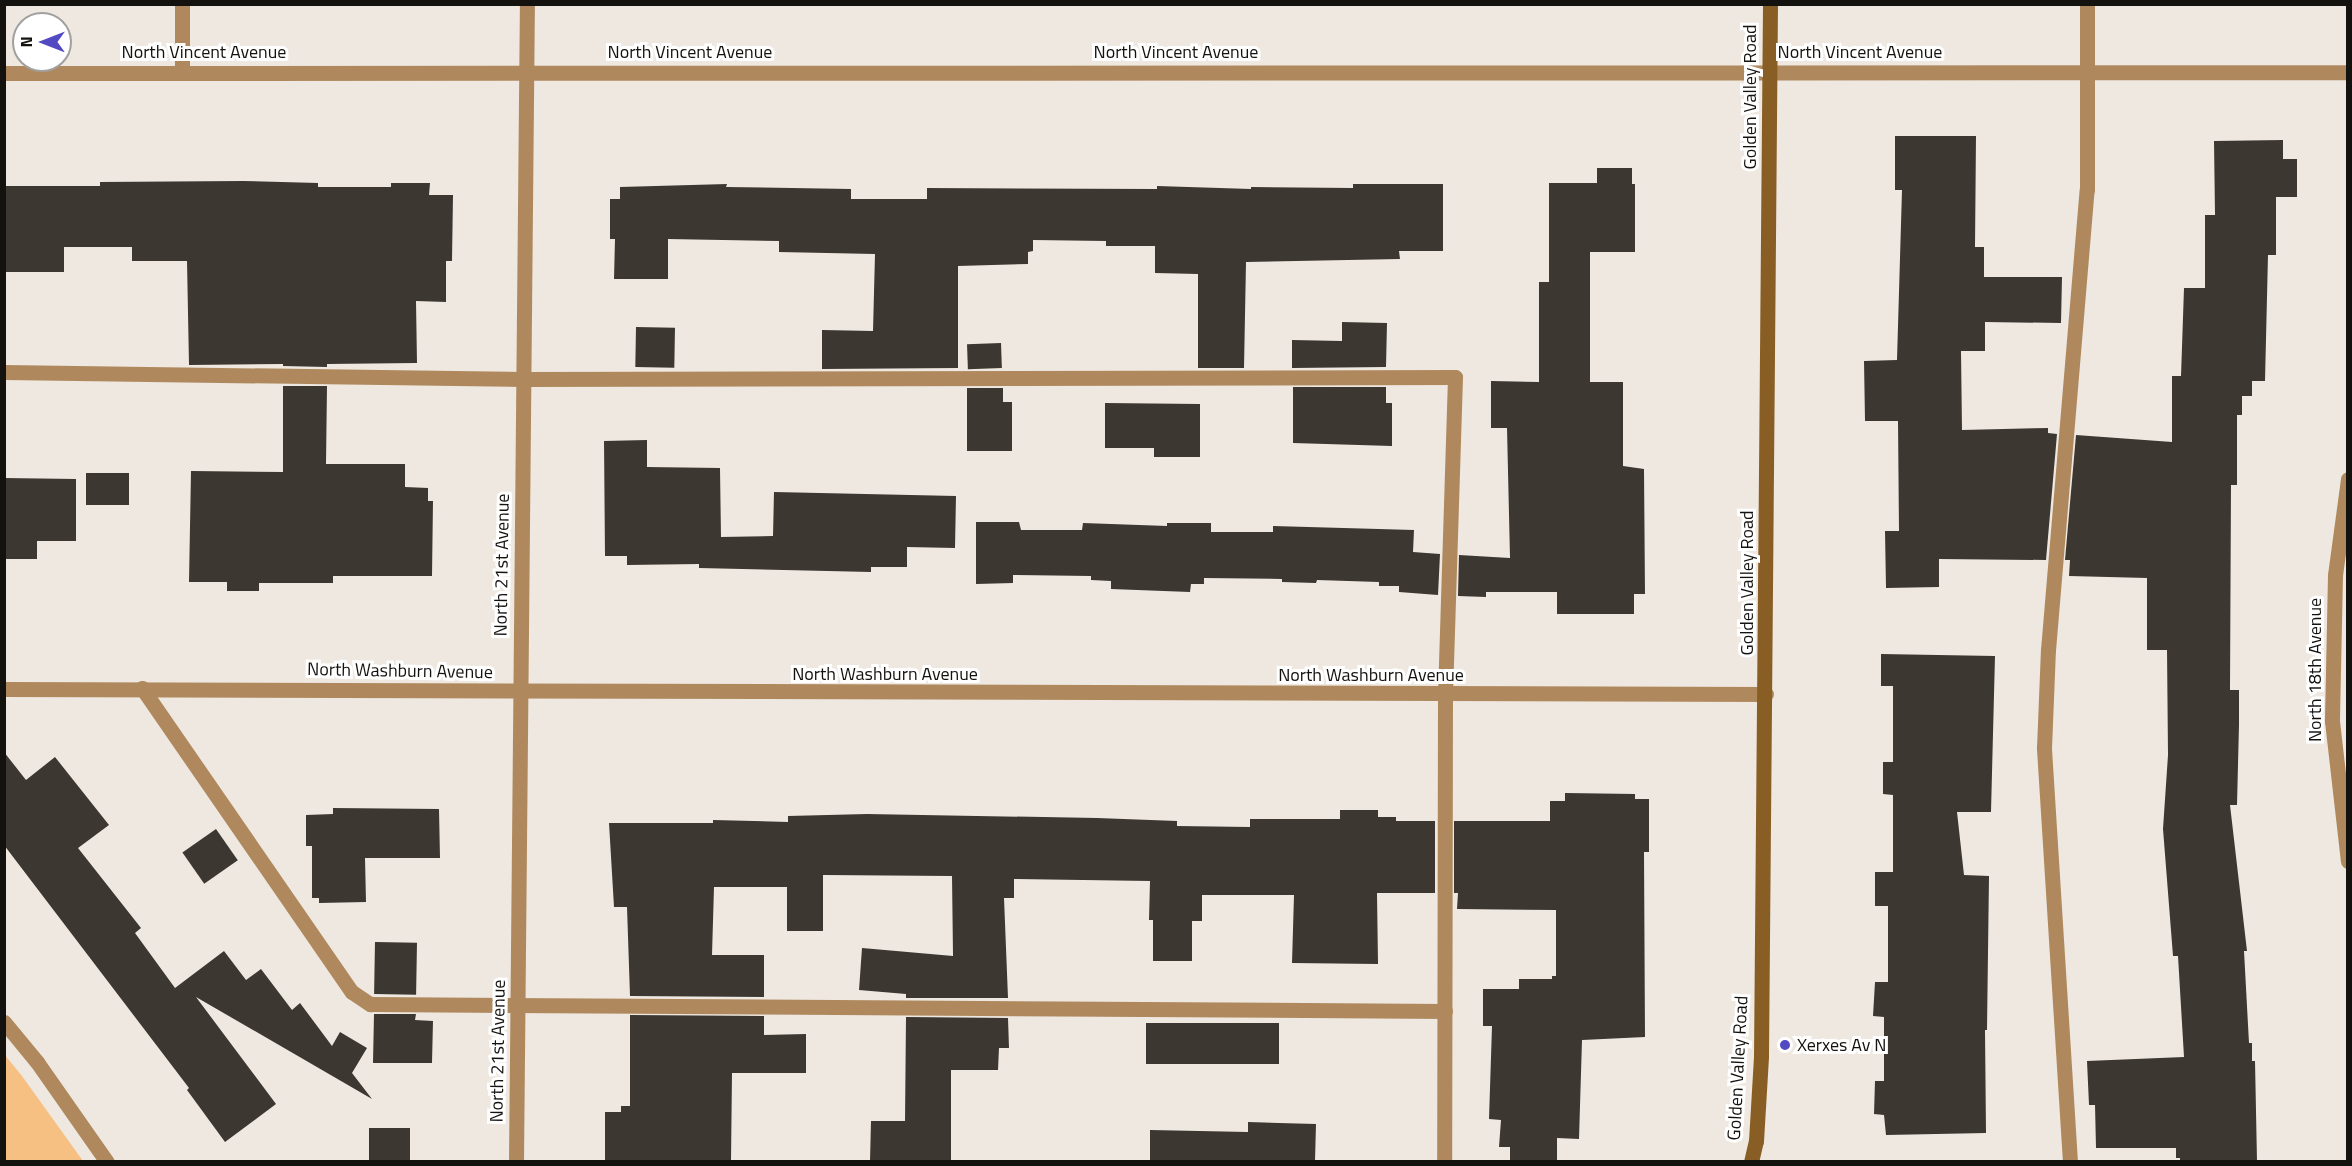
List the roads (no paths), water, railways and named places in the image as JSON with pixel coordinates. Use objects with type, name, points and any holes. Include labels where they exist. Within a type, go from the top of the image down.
[{"type":"street","points":[[182,4],[182,71]]},
{"type":"street","name":"North 21st Avenue","points":[[516,1161],[527,4]]},
{"type":"street","name":"Golden Valley Road","points":[[1751,1161],[1756,1141],[1761,1056],[1766,694],[1770,4]]},
{"type":"street","points":[[2070,1161],[2044,748],[2048,650],[2087,190],[2087,4]]},
{"type":"street","name":"North Vincent Avenue","points":[[4,73],[182,71],[2348,72]]},
{"type":"street","points":[[4,372],[523,380],[1455,377],[1446,695],[1444,1161]]},
{"type":"street","name":"North 18th Avenue","points":[[2348,479],[2335,575],[2332,721],[2348,861]]},
{"type":"street","points":[[142,688],[352,992],[370,1004],[518,1007],[1446,1011]]},
{"type":"street","name":"North Washburn Avenue","points":[[4,689],[1446,695],[1766,694]]},
{"type":"street","points":[[4,1022],[37,1062],[107,1161]]},
{"type":"place","name":"Xerxes Av N","points":[[1785,1045]]}]
